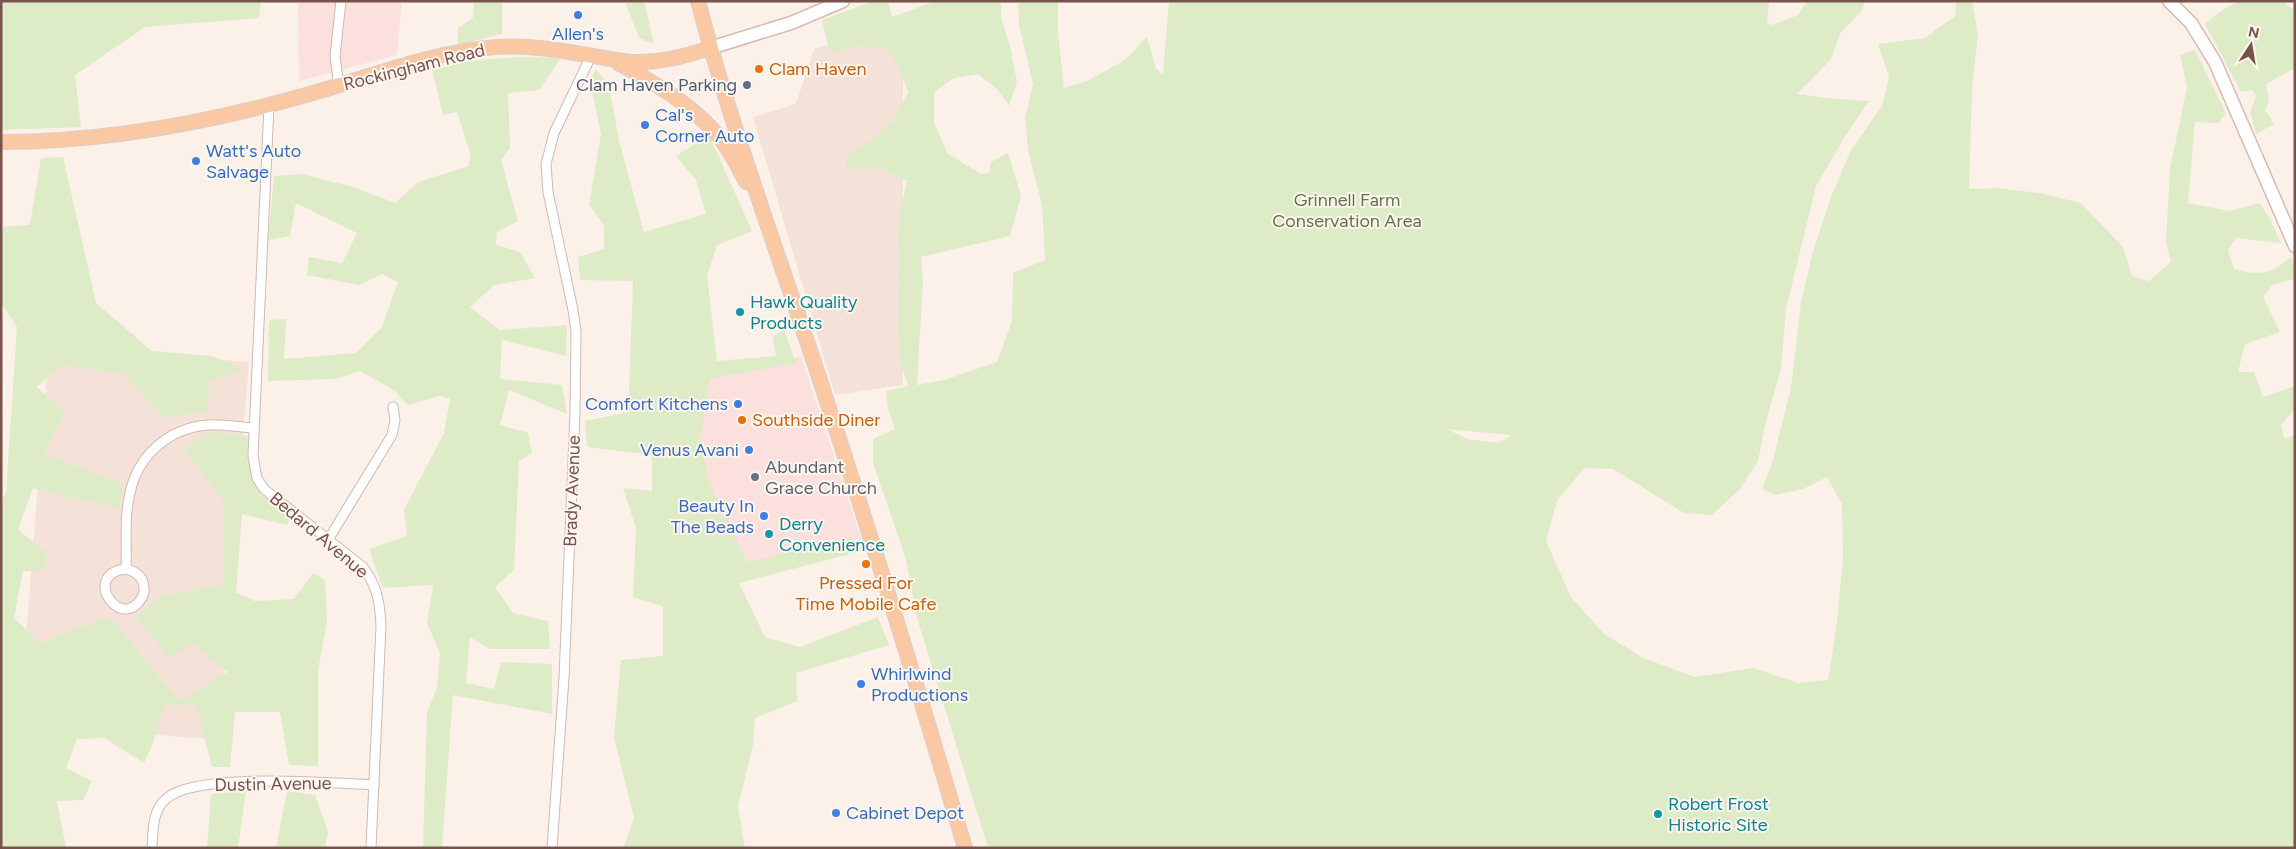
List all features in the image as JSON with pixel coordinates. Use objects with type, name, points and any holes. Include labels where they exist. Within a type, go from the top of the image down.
[{"type":"main road","points":[[698,1],[710,48],[762,211],[820,380],[965,848]]},
{"type":"main road","name":"Rockingham Road","points":[[1,142],[126,134],[192,122],[269,105],[446,56],[482,48],[528,47],[613,60],[660,62],[710,48]]},
{"type":"main road","points":[[613,60],[677,99],[709,126],[730,152],[762,211]]},
{"type":"street","points":[[339,86],[335,56],[340,1]]},
{"type":"street","points":[[710,48],[791,23],[843,1]]},
{"type":"street","points":[[2169,1],[2191,23],[2208,49],[2295,246]]},
{"type":"street","name":"Brady Avenue","points":[[552,848],[564,678],[575,413],[576,332],[548,192],[546,164],[554,133],[591,56]]},
{"type":"street","name":"Bedard Avenue","points":[[269,105],[252,448],[254,467],[257,478],[264,490],[363,567],[379,597],[380,626],[372,848]]},
{"type":"street","points":[[328,540],[392,435],[395,420],[393,407]]},
{"type":"street","points":[[126,569],[130,492],[137,472],[148,455],[171,436],[193,427],[210,425],[253,428]]},
{"type":"street","points":[[126,569],[138,574],[145,586],[144,593],[137,604],[124,609],[112,604],[105,593],[105,587],[109,576],[114,572],[126,569]]},
{"type":"street","name":"Dustin Avenue","points":[[152,848],[154,820],[158,811],[166,799],[178,792],[211,785],[265,781],[374,785]]},
{"type":"shaded area","points":[[298,1],[402,1],[397,55],[299,81]]},
{"type":"shaded area","points":[[903,21],[903,385],[835,395],[753,117],[796,104],[814,49]]},
{"type":"shaded area","points":[[49,346],[249,362],[219,740],[19,724]]},
{"type":"shaded area","points":[[801,356],[864,547],[700,586],[661,381]]},
{"type":"green space","points":[[1,1],[261,1],[259,18],[145,27],[75,75],[81,127],[1,130]]},
{"type":"green space","points":[[474,1],[502,1],[502,34],[458,45],[458,28],[473,18]]},
{"type":"green space","points":[[625,1],[644,1],[654,44],[639,38]]},
{"type":"green space","name":"Grinnell Farm Conservation Area","points":[[874,1],[888,1],[892,17],[936,1],[1001,1],[1001,17],[1010,46],[1017,82],[1009,106],[998,90],[978,74],[954,78],[934,93],[934,122],[948,154],[981,174],[989,173],[991,162],[1008,153],[1021,196],[1010,236],[921,257],[923,281],[917,385],[944,380],[997,362],[1012,321],[1013,273],[1045,260],[1042,205],[1028,150],[1025,117],[1033,84],[1019,25],[1018,1],[1058,1],[1058,33],[1064,88],[1087,81],[1125,60],[1147,37],[1156,68],[1163,75],[1169,1],[1769,1],[1767,23],[1772,25],[1798,15],[1807,1],[1865,1],[1862,11],[1841,32],[1831,59],[1797,94],[1869,101],[1844,138],[1816,186],[1786,309],[1781,369],[1766,421],[1758,461],[1740,489],[1712,515],[1684,513],[1613,469],[1584,468],[1557,501],[1546,541],[1571,597],[1603,633],[1643,658],[1695,677],[1753,668],[1798,683],[1828,680],[1836,630],[1843,559],[1842,504],[1827,477],[1803,489],[1774,495],[1762,488],[1772,464],[1791,388],[1801,302],[1814,248],[1831,197],[1851,150],[1882,106],[1889,77],[1878,44],[1925,38],[1955,16],[1956,1],[1972,1],[1978,35],[1972,88],[1969,189],[1998,188],[2039,193],[2081,203],[2123,247],[2132,276],[2149,281],[2171,262],[2166,243],[2170,169],[2187,87],[2180,55],[2195,50],[2226,113],[2218,123],[2195,122],[2188,203],[2229,211],[2260,203],[2281,243],[2236,238],[2228,250],[2234,269],[2251,273],[2271,271],[2291,257],[2295,268],[2295,279],[2272,285],[2263,297],[2280,332],[2245,344],[2238,372],[2254,372],[2263,397],[2295,386],[2295,409],[2281,425],[2284,438],[2295,435],[2295,845],[2291,848],[988,848],[917,618],[906,559],[873,463],[873,439],[895,429],[888,409],[886,391],[908,386],[899,356],[898,264],[899,217],[907,181],[875,166],[846,170],[846,155],[867,143],[894,121],[908,92],[898,65],[884,47],[855,46],[830,53],[822,20]],"holes":[[[1447,429],[1511,435],[1498,443],[1467,439]]]},
{"type":"green space","points":[[2238,1],[2283,1],[2295,11],[2295,68],[2266,84],[2269,101],[2265,110],[2274,124],[2256,134],[2250,112],[2256,96],[2252,90],[2241,92],[2205,24],[2219,12]]},
{"type":"green space","points":[[522,57],[561,58],[539,90],[508,93],[510,148],[501,160],[518,221],[497,232],[496,245],[520,252],[535,278],[494,285],[470,307],[500,330],[567,325],[566,356],[502,340],[500,379],[562,385],[567,414],[509,390],[500,425],[528,433],[532,453],[519,461],[514,570],[495,587],[513,613],[548,621],[550,649],[489,649],[470,637],[466,683],[494,689],[501,662],[552,664],[552,714],[453,695],[442,846],[457,848],[423,848],[427,712],[437,688],[440,653],[427,623],[433,585],[383,588],[369,549],[407,536],[404,510],[444,433],[450,399],[439,396],[408,405],[394,390],[360,371],[336,379],[268,381],[269,320],[286,319],[284,359],[356,353],[382,327],[398,282],[382,274],[359,285],[307,275],[309,257],[342,263],[357,233],[296,203],[290,236],[268,240],[274,176],[301,174],[353,187],[395,203],[418,182],[469,166],[470,153],[457,112],[443,115],[432,70],[475,60]]},
{"type":"green space","points":[[596,69],[609,86],[619,141],[644,232],[706,214],[696,180],[676,156],[709,135],[752,231],[717,245],[707,276],[717,361],[776,356],[773,337],[784,330],[796,363],[710,379],[700,439],[710,484],[748,563],[851,536],[861,551],[739,583],[765,637],[800,647],[878,617],[889,645],[796,673],[797,701],[755,718],[753,745],[738,806],[745,848],[623,848],[634,818],[614,737],[621,660],[663,656],[663,606],[633,597],[636,528],[623,488],[652,491],[652,455],[587,447],[585,421],[629,412],[633,281],[580,280],[578,257],[604,249],[604,225],[589,205],[601,134],[590,81]]},
{"type":"green space","points":[[63,157],[96,303],[152,351],[212,356],[243,369],[222,378],[210,380],[207,411],[165,418],[124,374],[62,365],[37,387],[65,413],[44,454],[123,484],[119,509],[33,488],[18,530],[47,552],[43,571],[23,571],[14,618],[41,643],[103,618],[115,623],[161,680],[181,701],[227,672],[193,643],[170,658],[136,618],[161,596],[224,583],[224,503],[184,448],[214,432],[247,436],[259,493],[291,516],[287,525],[242,514],[236,593],[255,601],[294,599],[313,573],[325,580],[327,621],[318,670],[318,766],[289,765],[280,712],[235,712],[230,767],[212,767],[196,705],[164,705],[154,740],[144,763],[104,738],[77,739],[66,768],[92,781],[83,800],[57,801],[66,848],[1,848],[1,500],[6,493],[17,327],[1,303],[1,227],[30,225],[41,158]]},
{"type":"green space","points":[[246,791],[238,848],[207,848],[211,794]]},
{"type":"green space","points":[[287,791],[315,795],[328,832],[325,848],[276,848]]},
{"type":"place","name":"Allen's","points":[[578,15]]},
{"type":"place","name":"Clam Haven","points":[[759,69]]},
{"type":"place","name":"Clam Haven Parking","points":[[747,85]]},
{"type":"place","name":"Cal's Corner Auto","points":[[645,125]]},
{"type":"place","name":"Watt's Auto Salvage","points":[[196,161]]},
{"type":"place","name":"Hawk Quality Products","points":[[740,312]]},
{"type":"place","name":"Comfort Kitchens","points":[[738,404]]},
{"type":"place","name":"Southside Diner","points":[[742,420]]},
{"type":"place","name":"Venus Avani","points":[[749,450]]},
{"type":"place","name":"Abundant Grace Church","points":[[755,477]]},
{"type":"place","name":"Beauty In The Beads","points":[[764,516]]},
{"type":"place","name":"Derry Convenience","points":[[769,534]]},
{"type":"place","name":"Pressed For Time Mobile Cafe","points":[[866,564]]},
{"type":"place","name":"Whirlwind Productions","points":[[861,684]]},
{"type":"place","name":"Cabinet Depot","points":[[836,813]]},
{"type":"place","name":"Robert Frost Historic Site","points":[[1658,814]]}]
